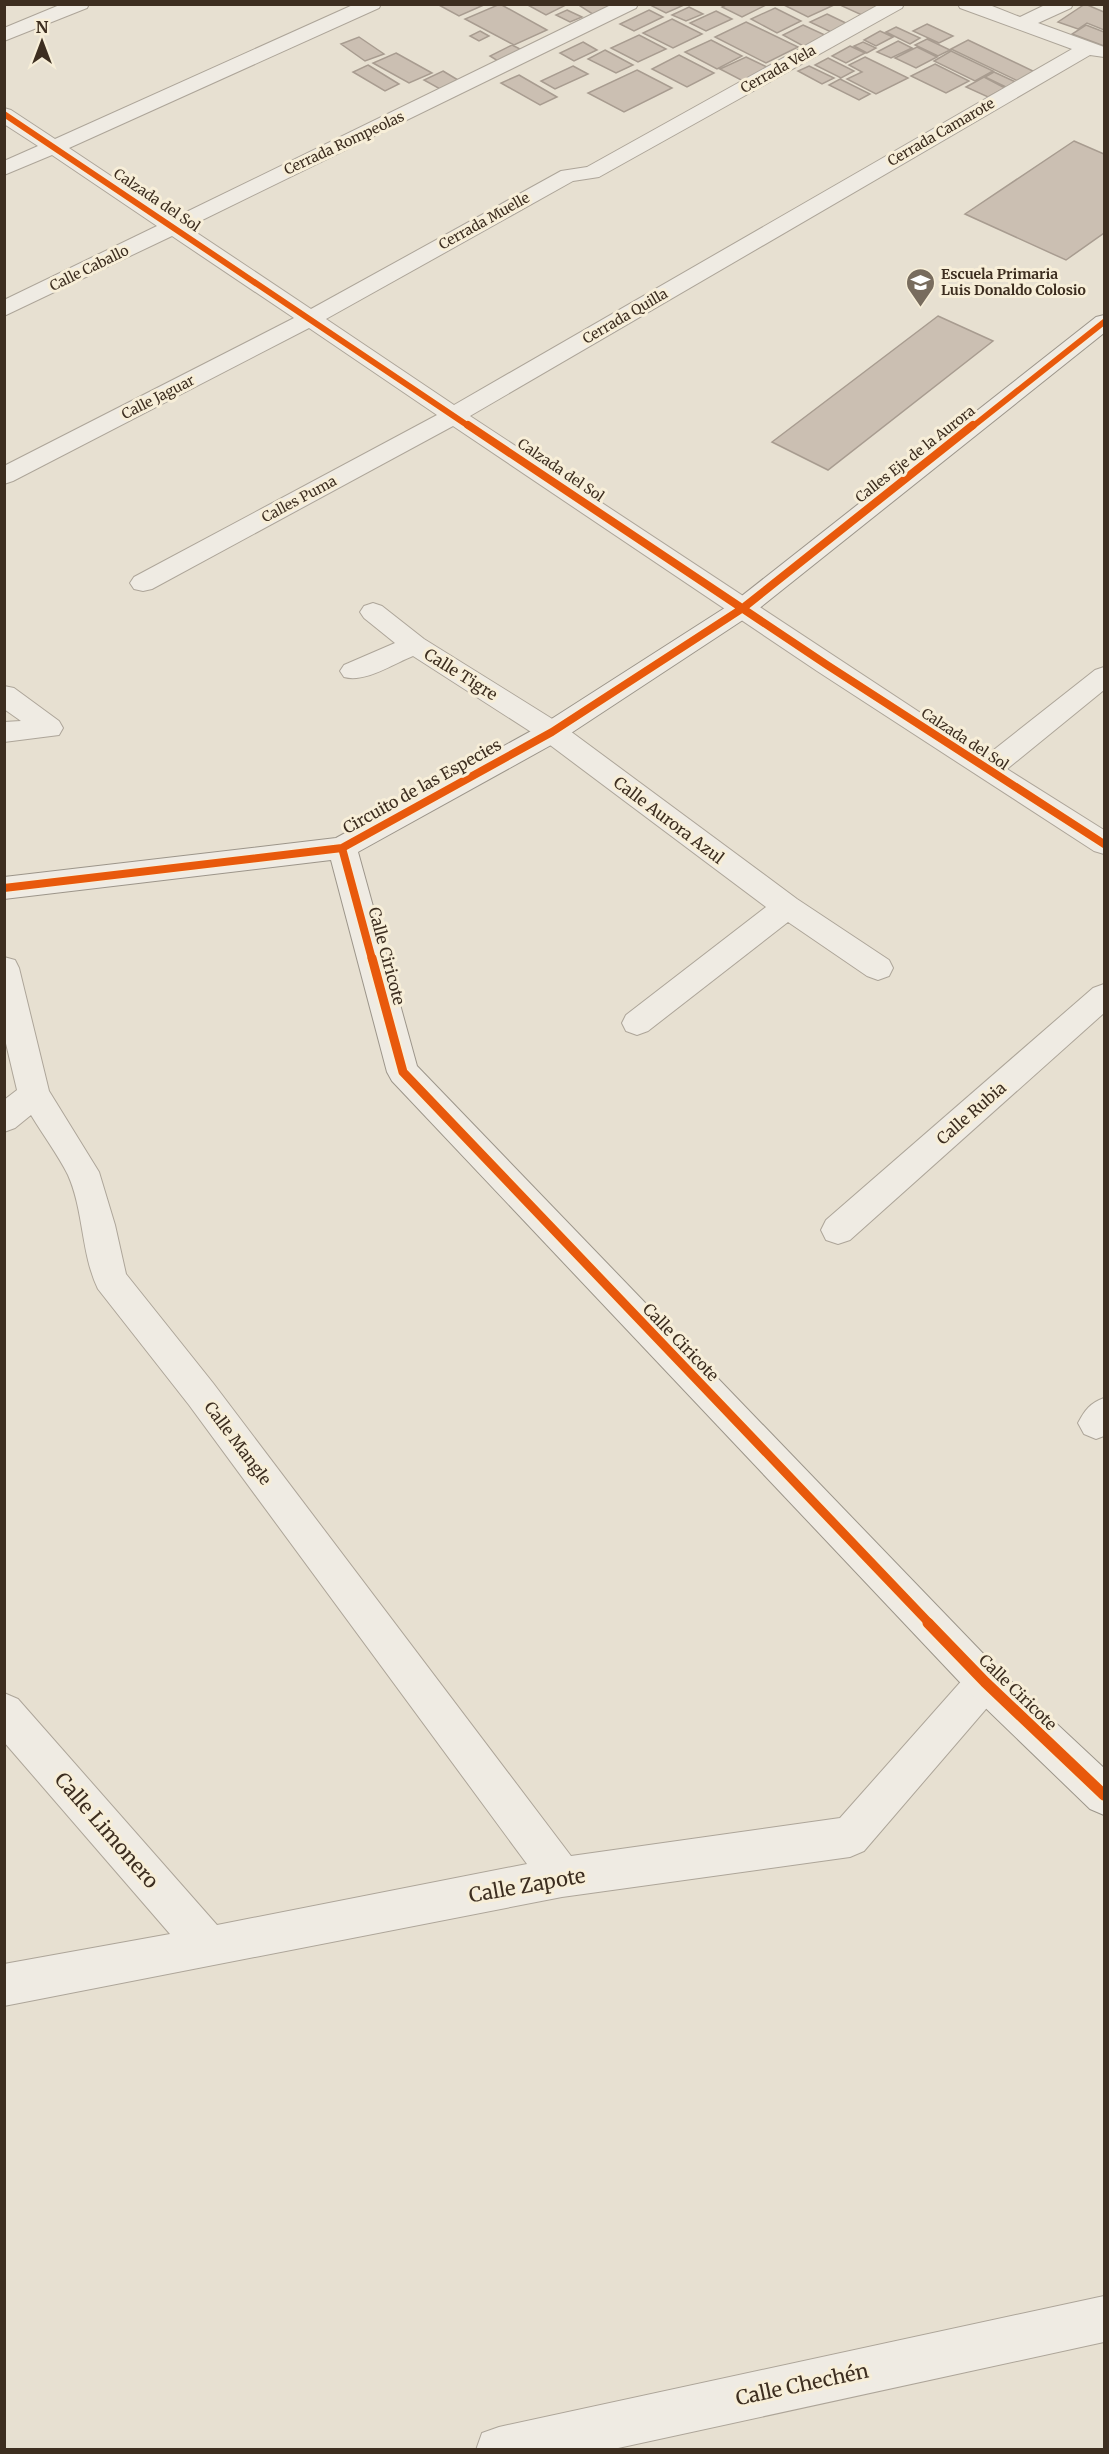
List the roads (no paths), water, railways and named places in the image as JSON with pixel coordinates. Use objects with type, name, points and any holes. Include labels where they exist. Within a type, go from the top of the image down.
[{"type":"street","points":[[4,35],[80,4]]},
{"type":"street","points":[[4,169],[372,4]]},
{"type":"street","name":"Cerrada Rompeolas","points":[[174,228],[273,176],[515,61],[628,4]]},
{"type":"street","name":"Cerrada Vela","points":[[661,134],[895,4]]},
{"type":"street","points":[[967,4],[1096,51]]},
{"type":"street","points":[[1020,24],[1064,4]]},
{"type":"street","name":"Cerrada Camarote","points":[[794,217],[1096,51]]},
{"type":"street","name":"Calzada del Sol","points":[[4,114],[987,770],[1104,844]]},
{"type":"street","name":"Cerrada Muelle","points":[[311,318],[568,175],[592,173],[661,134]]},
{"type":"street","name":"Cerrada Quilla","points":[[455,415],[794,217]]},
{"type":"street","name":"Calle Caballo","points":[[4,309],[174,228]]},
{"type":"street","name":"Calle Jaguar","points":[[4,476],[311,318]]},
{"type":"street","name":"Calles Eje de la Aurora","points":[[743,608],[1104,322]]},
{"type":"street","name":"Calles Puma","points":[[143,583],[455,415]]},
{"type":"street","name":"Circuito de las Especies","points":[[4,888],[342,848],[552,732],[743,608]]},
{"type":"street","name":"Calle Tigre","points":[[374,612],[415,645],[552,732]]},
{"type":"street","points":[[353,671],[415,645]]},
{"type":"street","points":[[987,770],[1104,676]]},
{"type":"street","points":[[4,695],[49,728],[4,732]]},
{"type":"street","name":"Calle Aurora Azul","points":[[552,732],[787,908],[878,968]]},
{"type":"street","name":"Calle Ciricote","points":[[342,848],[403,1072],[986,1682],[1104,1795]]},
{"type":"street","points":[[637,1023],[787,908]]},
{"type":"street","name":"Calle Mangle","points":[[4,968],[34,1094],[83,1172],[99,1225],[110,1279],[201,1394],[562,1877]]},
{"type":"street","name":"Calle Rubia","points":[[838,1230],[1104,996]]},
{"type":"street","points":[[4,1119],[34,1094]]},
{"type":"street","name":"Calle Zapote","points":[[4,1985],[562,1877],[850,1837],[986,1682]]},
{"type":"street","name":"Calle Limonero","points":[[4,1712],[208,1947]]},
{"type":"street","name":"Calle Chechén","points":[[522,2447],[1104,2319]]},
{"type":"place","name":"Escuela Primaria Luis Donaldo Colosio","points":[[920,308]]}]
